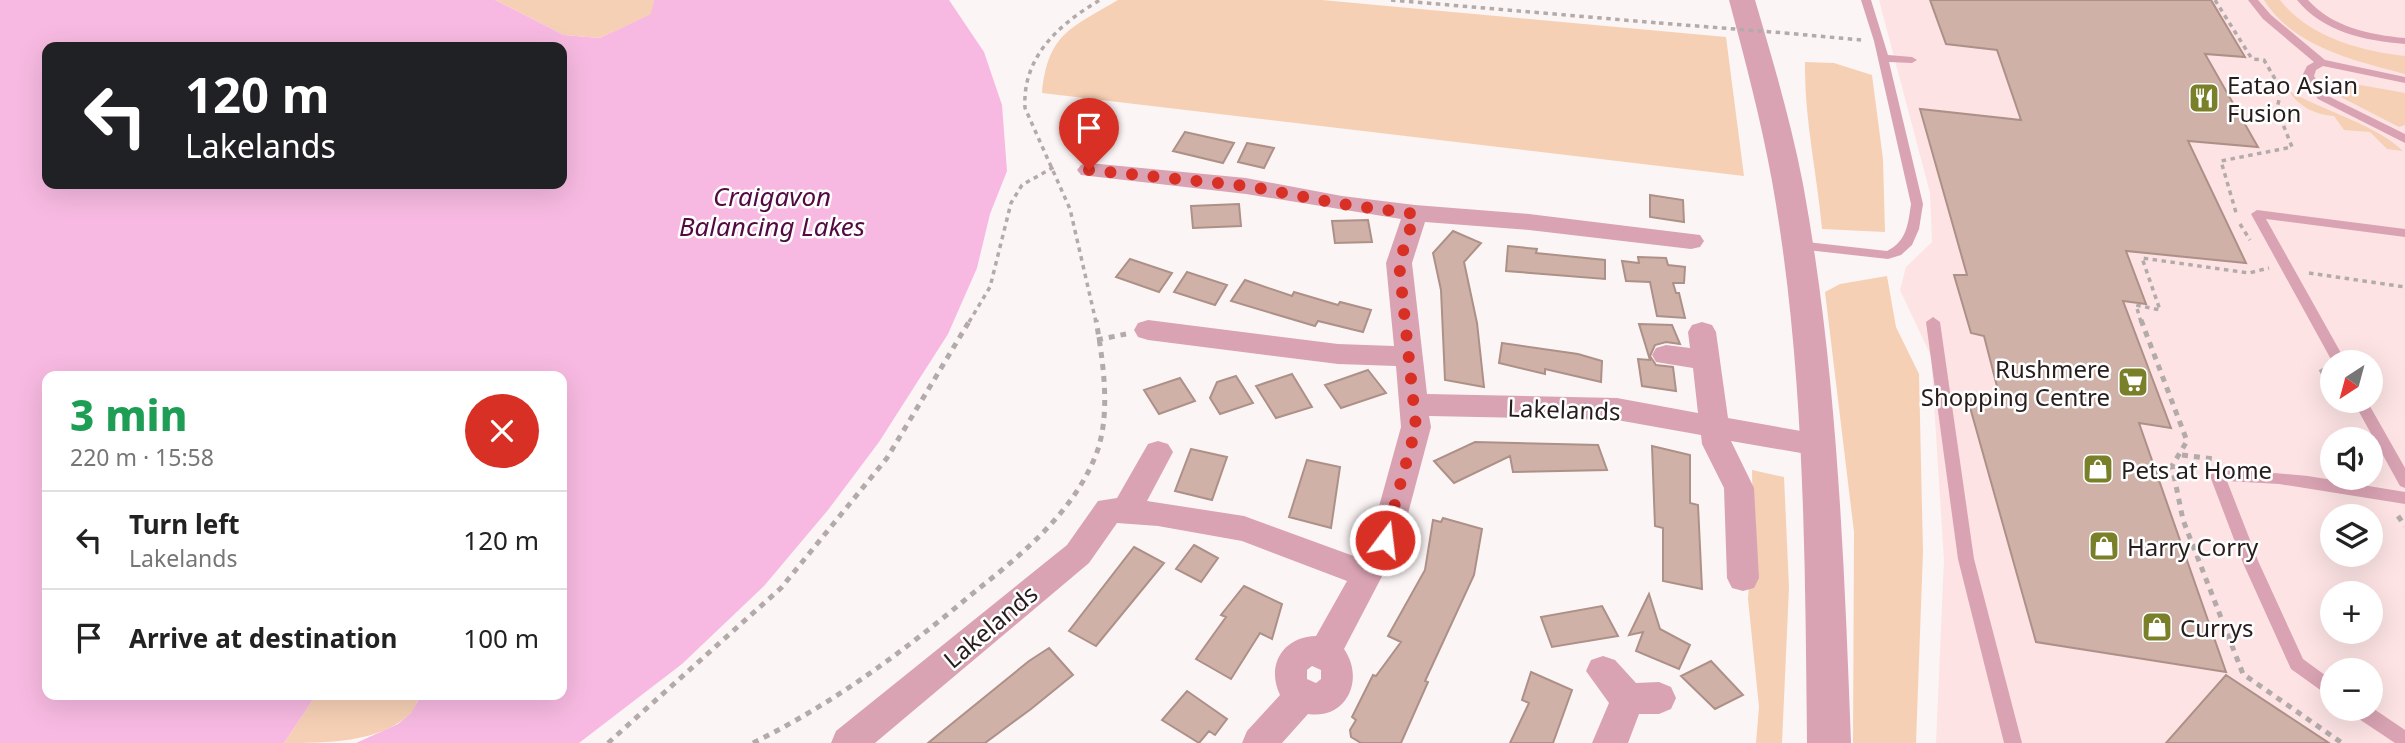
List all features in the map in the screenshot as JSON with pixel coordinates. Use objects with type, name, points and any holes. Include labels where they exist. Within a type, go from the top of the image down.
[{"type":"street","points":[[1742,0],[1760,58],[1796,245],[1809,332],[1824,530],[1829,743]]},
{"type":"street","points":[[1089,170],[1247,186],[1342,204],[1415,214],[1529,222],[1699,241]]},
{"type":"street","points":[[1260,743],[1302,695],[1290,683],[1289,668],[1293,661],[1307,653],[1324,654],[1364,574],[1385,540],[1416,427],[1399,263],[1415,214]]},
{"type":"street","points":[[1148,330],[1338,354],[1409,357]]},
{"type":"street","points":[[1666,355],[1703,346],[1712,424],[1717,444],[1739,488],[1743,578]]},
{"type":"street","name":"Lakelands","points":[[1415,405],[1617,409],[1818,445]]},
{"type":"street","points":[[1158,452],[1126,511],[1158,514],[1244,530],[1364,574]]},
{"type":"street","name":"Lakelands","points":[[849,743],[1078,554],[1109,510],[1126,511]]},
{"type":"street","points":[[1603,671],[1643,698],[1610,743]]},
{"type":"lane","points":[[1796,245],[1874,256],[1901,251],[1914,229],[1917,204],[1879,41],[1866,0]]},
{"type":"lane","points":[[2253,0],[2267,17],[2321,62],[2405,79]]},
{"type":"lane","points":[[2302,0],[2317,14],[2348,29],[2405,41]]},
{"type":"lane","points":[[1883,58],[1912,60]]},
{"type":"lane","points":[[2321,62],[2311,68],[2308,76],[2322,97],[2405,139]]},
{"type":"lane","points":[[2332,350],[2257,214],[2405,233]]},
{"type":"lane","points":[[1933,322],[1966,559],[2013,743]]},
{"type":"lane","points":[[2367,413],[2405,482]]},
{"type":"lane","points":[[2320,681],[2297,664],[2251,563],[2218,477],[2226,474],[2271,478],[2405,498]]},
{"type":"lane","points":[[2377,721],[2405,740]]},
{"type":"path","points":[[753,743],[800,721],[882,669],[1031,545],[1058,515],[1085,475],[1097,450],[1104,391],[1094,315],[1070,209],[1054,167],[1025,108],[1022,93],[1026,78],[1053,36],[1071,19],[1100,0]]},
{"type":"path","points":[[1391,0],[1879,41]]},
{"type":"path","points":[[2215,0],[2252,59],[2264,60],[2280,86],[2282,95],[2277,109],[2292,147],[2221,161],[2242,233],[2252,243]]},
{"type":"path","points":[[608,743],[781,588],[887,458],[990,287],[1011,203],[1022,186],[1054,167]]},
{"type":"path","points":[[2266,260],[2271,268]]},
{"type":"shaded area","points":[[495,0],[654,0],[652,14],[600,38],[564,35]]},
{"type":"shaded area","points":[[1118,0],[1322,0],[1726,37],[1744,176],[1042,93],[1045,73],[1056,45],[1075,26]]},
{"type":"shaded area","name":"Rushmere Shopping Centre","points":[[1879,0],[2405,0],[2405,743],[1936,743],[1944,560],[1931,356],[1900,290],[1906,267],[1932,242],[1930,193]]},
{"type":"shaded area","points":[[2264,0],[2280,0],[2305,24],[2336,40],[2405,56],[2405,74],[2366,64],[2308,41],[2291,30]]},
{"type":"shaded area","points":[[1805,62],[1834,63],[1872,75],[1883,159],[1885,232],[1822,229],[1809,125]]},
{"type":"shaded area","points":[[2344,82],[2405,93],[2405,125],[2399,127],[2329,91],[2329,85]]},
{"type":"shaded area","points":[[2289,91],[2365,126],[2403,151],[2387,149],[2370,132],[2344,130],[2334,116],[2308,109]]},
{"type":"shaded area","points":[[1887,276],[1896,327],[1919,374],[1923,551],[1916,743],[1853,743],[1854,532],[1825,292],[1840,284]]},
{"type":"shaded area","points":[[1752,470],[1784,477],[1789,587],[1782,743],[1756,743],[1759,707],[1748,599],[1753,531]]},
{"type":"shaded area","points":[[313,700],[418,700],[410,714],[397,724],[368,736],[317,743],[284,743]]},
{"type":"water","name":"Craigavon Balancing Lakes","points":[[0,0],[495,0],[564,35],[600,38],[651,14],[654,0],[949,0],[984,52],[1002,105],[1007,171],[990,214],[977,268],[948,334],[879,442],[828,510],[764,586],[682,664],[579,743],[356,743],[398,724],[411,713],[418,700],[567,700],[567,371],[42,371],[42,700],[313,700],[284,743],[0,743]]},
{"type":"building","points":[[1930,0],[2211,0],[2245,57],[2205,54],[2258,147],[2188,141],[2246,263],[2126,251],[2146,304],[2123,301],[2171,428],[2139,423],[2226,672],[2036,642],[1966,393],[2000,398],[1984,336],[1971,333],[1954,275],[1967,275],[1920,109],[2021,120],[1997,50],[1946,44]]},
{"type":"building","points":[[1185,132],[1234,143],[1223,163],[1173,151]]},
{"type":"building","points":[[1247,143],[1274,148],[1264,168],[1238,162]]},
{"type":"building","points":[[1650,195],[1683,200],[1684,222],[1650,217]]},
{"type":"building","points":[[1239,204],[1241,226],[1193,228],[1191,206]]},
{"type":"building","points":[[1368,220],[1372,242],[1335,243],[1332,221]]},
{"type":"building","points":[[1453,231],[1481,243],[1464,262],[1477,323],[1484,387],[1445,380],[1441,290],[1433,253]]},
{"type":"building","points":[[1508,246],[1537,249],[1536,253],[1605,260],[1605,279],[1506,271]]},
{"type":"building","points":[[1638,257],[1666,258],[1668,265],[1685,267],[1684,283],[1673,283],[1676,293],[1679,293],[1685,318],[1657,316],[1650,282],[1626,281],[1622,261],[1639,263]]},
{"type":"building","points":[[1130,259],[1172,273],[1159,292],[1116,277]]},
{"type":"building","points":[[1187,272],[1227,285],[1215,305],[1174,292]]},
{"type":"building","points":[[1245,280],[1292,296],[1294,292],[1338,305],[1340,302],[1371,310],[1363,332],[1318,321],[1315,326],[1231,301]]},
{"type":"building","points":[[1639,324],[1672,325],[1680,344],[1666,342],[1655,345],[1650,356],[1656,365],[1673,367],[1676,391],[1642,386],[1638,359],[1650,360]]},
{"type":"building","points":[[1502,343],[1578,354],[1602,361],[1601,382],[1545,369],[1545,374],[1499,363]]},
{"type":"building","points":[[1368,370],[1386,393],[1341,408],[1325,385]]},
{"type":"building","points":[[1292,374],[1312,407],[1276,418],[1256,386]]},
{"type":"building","points":[[1236,376],[1253,403],[1220,414],[1210,398],[1217,382]]},
{"type":"building","points":[[1180,378],[1195,401],[1159,414],[1144,390]]},
{"type":"building","points":[[1475,442],[1598,445],[1607,470],[1513,472],[1510,456],[1454,483],[1434,461]]},
{"type":"building","points":[[1652,446],[1690,455],[1690,503],[1698,505],[1702,589],[1663,581],[1663,528],[1655,526]]},
{"type":"building","points":[[1191,449],[1227,457],[1212,500],[1175,491]]},
{"type":"building","points":[[1307,460],[1340,467],[1331,528],[1289,517]]},
{"type":"building","points":[[1443,518],[1482,529],[1474,575],[1425,681],[1428,682],[1401,743],[1361,743],[1351,737],[1350,730],[1356,720],[1352,717],[1373,675],[1376,676],[1401,642],[1388,636],[1425,570],[1433,520],[1441,522]]},
{"type":"building","points":[[1194,545],[1218,558],[1201,582],[1176,569]]},
{"type":"building","points":[[1134,547],[1164,563],[1096,646],[1069,631]]},
{"type":"building","points":[[1244,586],[1282,604],[1272,639],[1260,633],[1231,679],[1196,659],[1226,617],[1221,615]]},
{"type":"building","points":[[1649,594],[1660,629],[1690,645],[1679,669],[1636,651],[1643,632],[1629,635]]},
{"type":"building","points":[[1602,606],[1618,636],[1552,647],[1541,617]]},
{"type":"building","points":[[1049,648],[1073,675],[1031,709],[985,743],[928,743],[1029,661]]},
{"type":"building","points":[[1711,661],[1743,695],[1715,709],[1681,676]]},
{"type":"building","points":[[1531,672],[1572,690],[1553,743],[1510,743],[1529,703],[1522,700]]},
{"type":"building","points":[[2226,675],[2329,743],[2166,743]]},
{"type":"building","points":[[1187,691],[1227,719],[1215,735],[1209,731],[1199,743],[1162,720]]},
{"type":"place","name":"Eatao Asian Fusion","points":[[2204,98]]},
{"type":"place","name":"Rushmere Shopping Centre","points":[[2133,382]]},
{"type":"place","name":"Pets at Home","points":[[2098,469]]},
{"type":"place","name":"Harry Corry","points":[[2104,546]]},
{"type":"place","name":"Currys","points":[[2157,627]]},
{"type":"route","points":[[1089,170],[1292,192],[1342,204],[1415,214],[1399,263],[1416,427],[1385,540]]}]
